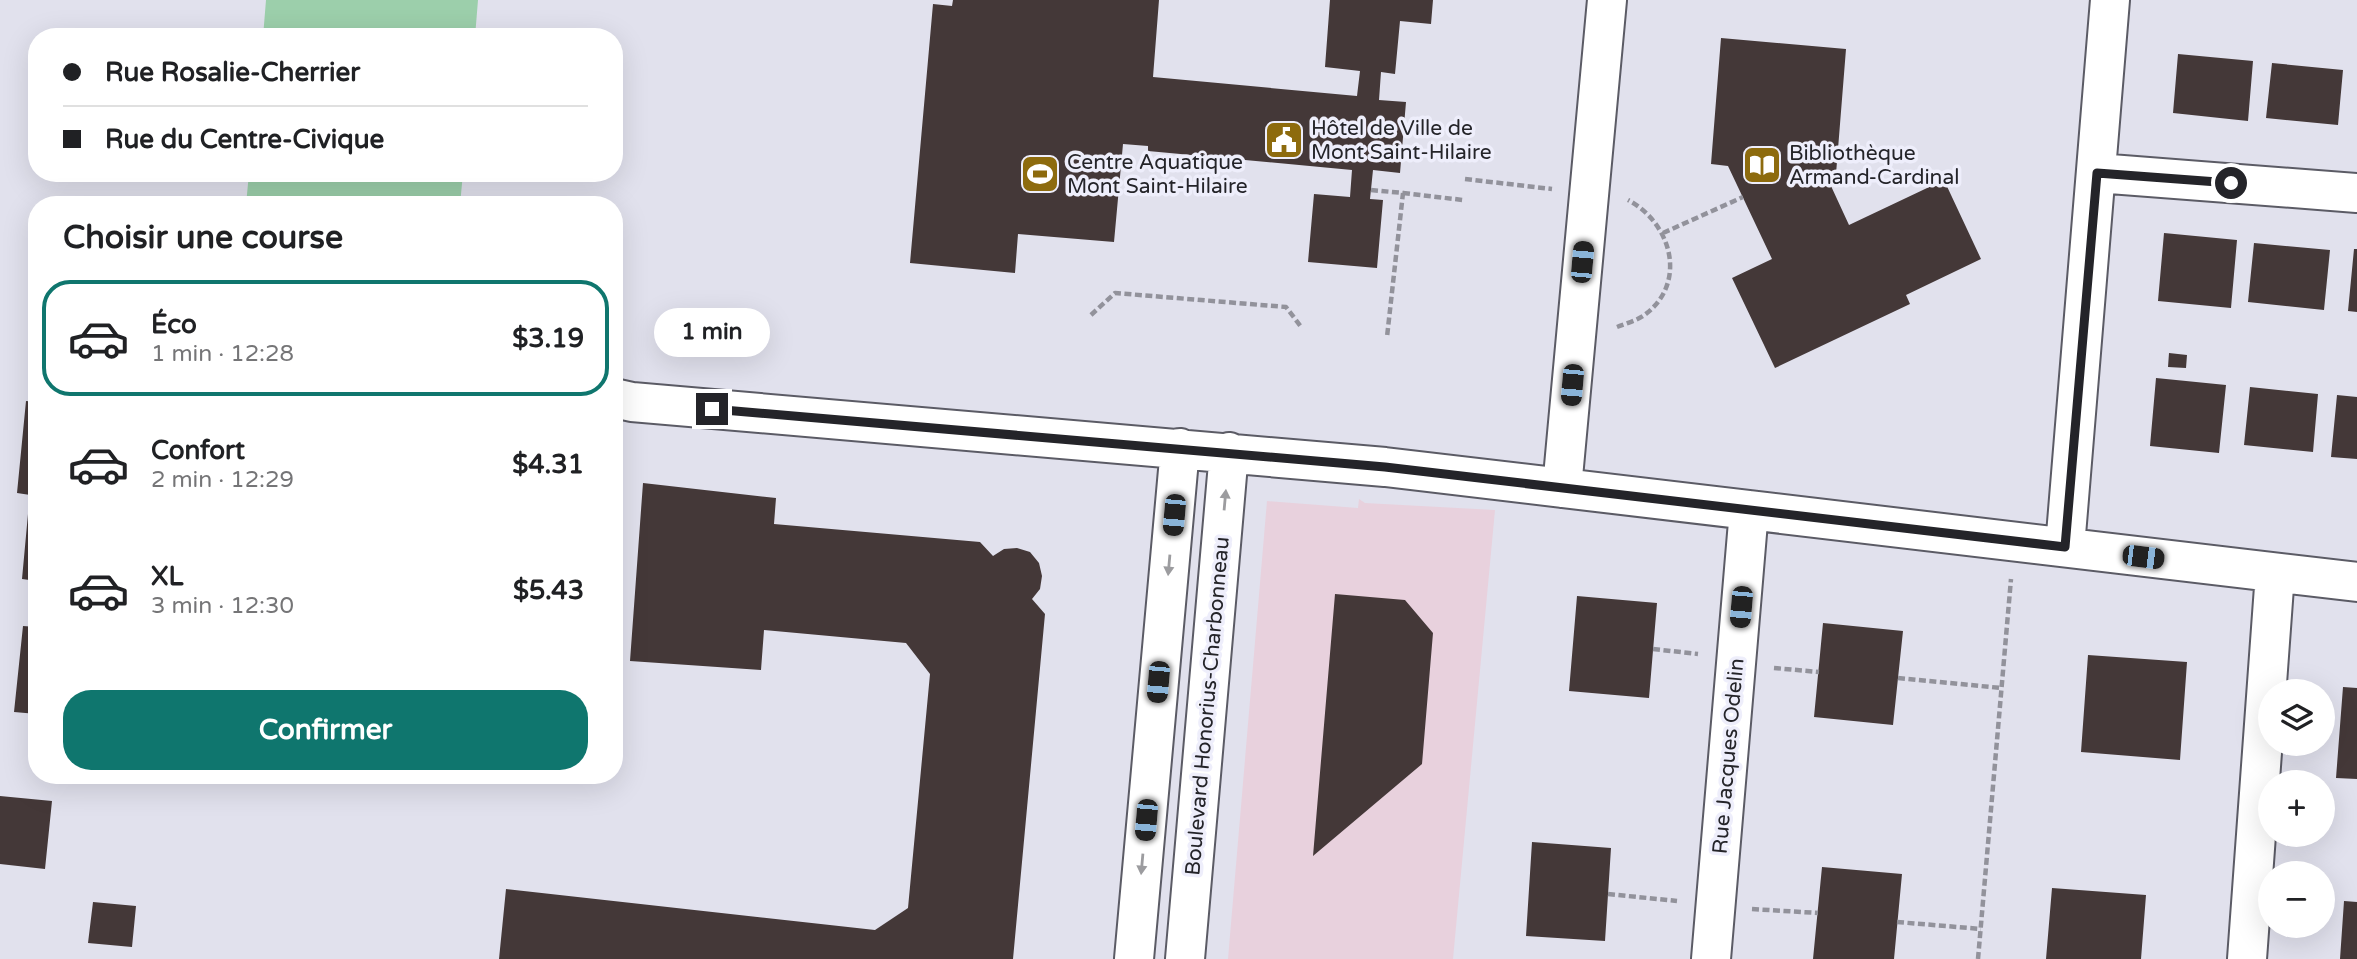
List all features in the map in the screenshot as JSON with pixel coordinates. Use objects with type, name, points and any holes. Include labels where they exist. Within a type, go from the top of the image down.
[{"type":"street","points":[[1562,488],[1607,0]]},
{"type":"street","points":[[2065,547],[2110,0]]},
{"type":"street","points":[[2097,173],[2357,192]]},
{"type":"street","points":[[623,399],[1385,467],[2357,582]]},
{"type":"street","points":[[1133,959],[1180,448]]},
{"type":"street","name":"Boulevard Honorius-Charbonneau","points":[[1185,959],[1229,452]]},
{"type":"street","name":"Rue Jacques Odelin","points":[[1711,959],[1749,510]]},
{"type":"street","points":[[2247,959],[2275,573]]},
{"type":"path","points":[[1465,179],[1564,190]]},
{"type":"path","points":[[1371,190],[1463,200]]},
{"type":"path","points":[[1387,337],[1403,193]]},
{"type":"path","points":[[1663,233],[1743,197]]},
{"type":"path","points":[[1612,330],[1649,312],[1661,296],[1670,263],[1663,233],[1651,216],[1623,199]]},
{"type":"path","points":[[1091,315],[1115,293],[1286,307],[1302,328]]},
{"type":"path","points":[[1978,959],[2011,571]]},
{"type":"path","points":[[1653,649],[1705,654]]},
{"type":"path","points":[[1765,668],[1819,672]]},
{"type":"path","points":[[1898,678],[2001,688]]},
{"type":"path","points":[[1608,894],[1683,902]]},
{"type":"path","points":[[1745,908],[1818,913]]},
{"type":"path","points":[[1897,922],[1981,929]]},
{"type":"shaded area","points":[[1359,499],[1365,503],[1495,510],[1453,959],[1228,959],[1267,501],[1358,508]]},
{"type":"green space","points":[[266,0],[478,0],[476,28],[264,28]]},
{"type":"green space","points":[[248,182],[462,182],[461,196],[247,196]]},
{"type":"building","points":[[953,0],[1159,0],[1153,77],[1357,96],[1360,71],[1325,67],[1330,0],[1433,0],[1431,24],[1400,21],[1395,74],[1381,72],[1379,100],[1406,102],[1400,173],[1373,170],[1370,199],[1383,200],[1377,268],[1308,262],[1314,194],[1350,197],[1352,170],[1148,151],[1148,146],[1123,144],[1114,242],[1018,234],[1015,273],[910,263],[933,4],[952,6]]},
{"type":"building","points":[[1721,38],[1846,49],[1836,174],[1825,173],[1849,225],[1944,180],[1981,259],[1906,295],[1910,304],[1775,368],[1732,278],[1772,259],[1728,166],[1711,164]]},
{"type":"building","points":[[2178,54],[2253,61],[2248,121],[2173,113]]},
{"type":"building","points":[[2272,63],[2343,70],[2338,125],[2266,118]]},
{"type":"building","points":[[2164,233],[2237,240],[2231,308],[2158,301]]},
{"type":"building","points":[[2254,243],[2330,250],[2324,310],[2248,302]]},
{"type":"building","points":[[2354,249],[2357,249],[2357,312],[2348,311]]},
{"type":"building","points":[[2169,353],[2187,355],[2186,368],[2168,367]]},
{"type":"building","points":[[2156,378],[2226,385],[2219,453],[2150,446]]},
{"type":"building","points":[[2250,387],[2318,394],[2313,452],[2244,445]]},
{"type":"building","points":[[2337,395],[2357,397],[2357,459],[2331,457]]},
{"type":"building","points":[[26,401],[28,401],[28,495],[17,493]]},
{"type":"building","points":[[643,483],[776,498],[774,524],[980,542],[993,556],[1004,549],[1017,548],[1030,552],[1039,563],[1042,576],[1040,589],[1032,599],[1045,614],[1013,959],[499,959],[506,889],[875,930],[908,908],[930,674],[906,643],[764,630],[761,670],[630,661]]},
{"type":"building","points":[[28,514],[28,580],[22,579]]},
{"type":"building","points":[[1335,594],[1405,600],[1433,633],[1422,764],[1313,856]]},
{"type":"building","points":[[1577,596],[1657,603],[1649,698],[1569,691]]},
{"type":"building","points":[[1823,623],[1903,631],[1893,725],[1814,717]]},
{"type":"building","points":[[23,626],[28,626],[28,713],[14,712]]},
{"type":"building","points":[[2088,655],[2187,662],[2180,760],[2081,752]]},
{"type":"building","points":[[2343,687],[2357,688],[2357,779],[2336,778]]},
{"type":"building","points":[[0,796],[52,801],[45,869],[0,864]]},
{"type":"building","points":[[1532,842],[1611,848],[1605,941],[1526,936]]},
{"type":"building","points":[[1822,867],[1902,874],[1894,959],[1813,959]]},
{"type":"building","points":[[2052,888],[2146,895],[2141,959],[2046,959]]},
{"type":"building","points":[[2344,901],[2357,902],[2357,959],[2340,959]]},
{"type":"building","points":[[93,902],[136,906],[132,947],[88,943]]},
{"type":"place","name":"Hôtel de Ville de Mont Saint-Hilaire","points":[[1284,140]]},
{"type":"place","name":"Bibliothèque Armand-Cardinal","points":[[1762,165]]},
{"type":"place","name":"Centre Aquatique Mont Saint-Hilaire","points":[[1040,174]]},
{"type":"route","points":[[712,409],[1385,467],[2065,547],[2097,173],[2231,183]]}]
